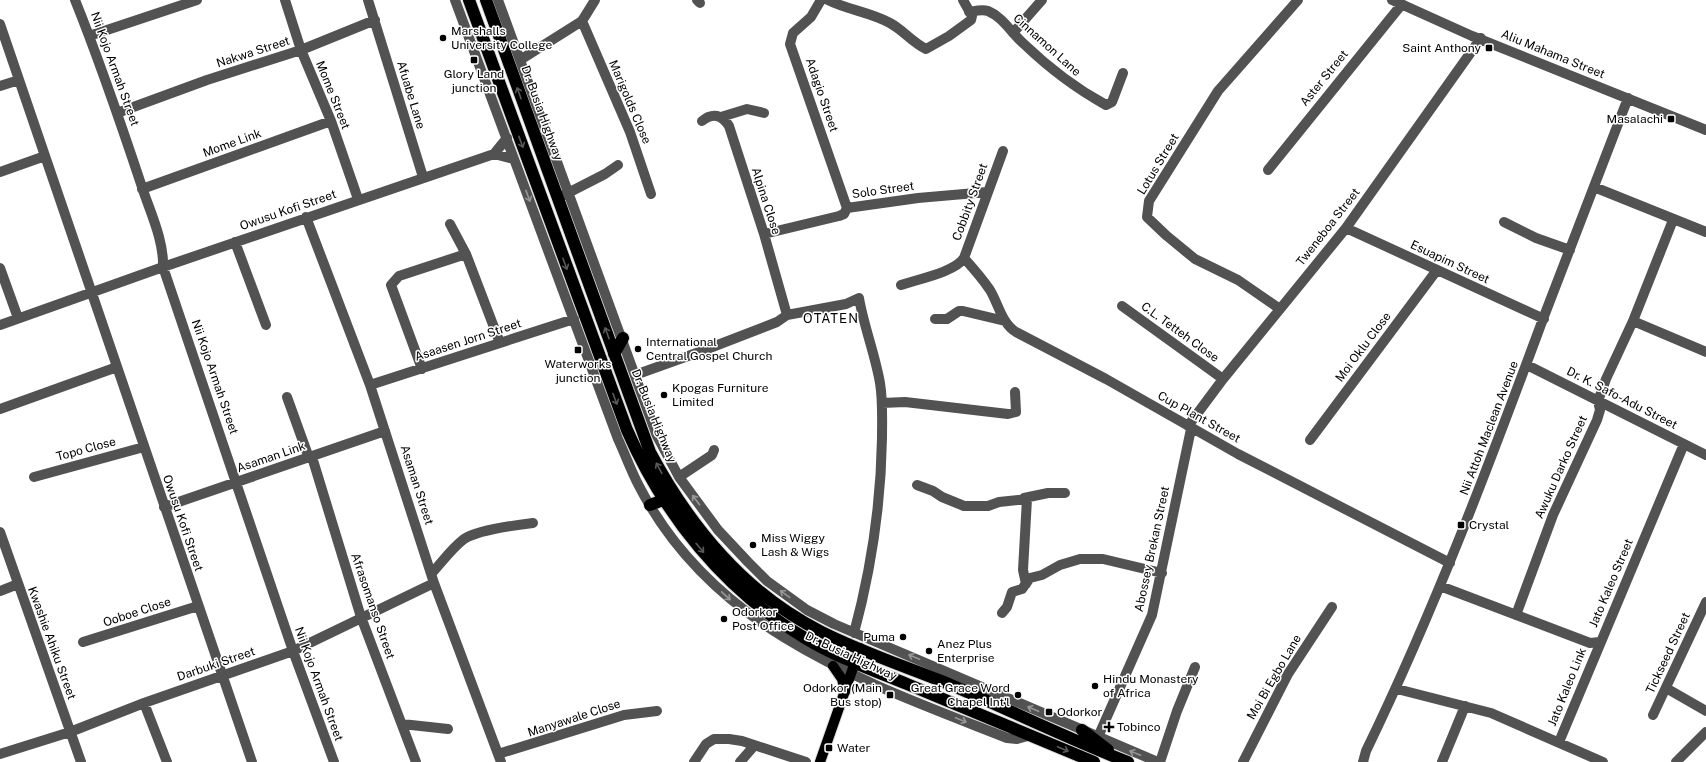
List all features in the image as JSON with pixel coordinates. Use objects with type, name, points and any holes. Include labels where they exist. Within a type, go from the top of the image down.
[{"type":"highway","name":"Dr. Busia Highway","points":[[469,0],[624,423],[636,450],[663,500],[684,529],[726,576],[757,605],[789,628],[823,648],[1094,762]]},
{"type":"highway","name":"Dr. Busia Highway","points":[[486,0],[650,452],[682,506],[709,543],[752,586],[785,610],[821,632],[984,700],[1100,743]]},
{"type":"highway","points":[[513,120],[513,114],[518,111],[523,111],[527,114]]},
{"type":"highway","points":[[614,354],[623,338]]},
{"type":"highway","points":[[650,505],[663,500]]},
{"type":"highway","points":[[789,628],[846,652],[853,652],[860,648]]},
{"type":"highway","points":[[856,662],[875,664],[958,699],[965,701],[984,700]]},
{"type":"highway","points":[[1082,730],[1100,743],[1114,757],[1128,762]]},
{"type":"main road","points":[[820,762],[860,648]]},
{"type":"main road","points":[[833,666],[842,679],[845,692]]},
{"type":"street","name":"Nii Kojo Armah Street","points":[[75,0],[118,113],[156,231],[164,259],[163,266],[293,651],[334,762]]},
{"type":"street","points":[[89,36],[132,20],[197,0]]},
{"type":"street","name":"Mome Street","points":[[285,0],[301,50],[331,121],[358,200]]},
{"type":"street","points":[[368,0],[375,20]]},
{"type":"street","name":"Dr. Busia Highway","points":[[455,0],[618,439],[639,486],[671,537],[691,561],[730,599],[767,628],[806,652],[851,675],[1007,738],[1017,739],[1032,736]]},
{"type":"street","name":"Dr. Busia Highway","points":[[498,0],[623,338],[634,375],[657,436],[679,477],[718,530],[767,581],[806,610],[854,633],[1082,730]]},
{"type":"street","points":[[520,60],[582,21],[595,0]]},
{"type":"street","name":"Adagio Street","points":[[821,0],[811,17],[793,33],[790,44],[847,208]]},
{"type":"street","points":[[835,1],[867,12],[891,23],[926,48],[949,36],[971,20],[972,16],[963,0]]},
{"type":"street","points":[[1014,33],[1042,0]]},
{"type":"street","name":"Lotus Street","points":[[1280,309],[1238,280],[1195,259],[1147,217],[1150,201],[1218,91],[1298,0]]},
{"type":"street","name":"Aliu Mahama Street","points":[[1397,2],[1706,130]]},
{"type":"street","name":"Aster Street","points":[[1268,170],[1397,2]]},
{"type":"street","name":"Cinnamon Lane","points":[[969,12],[982,10],[988,11],[998,18],[1061,78],[1106,105],[1112,102],[1123,73]]},
{"type":"street","name":"Nakwa Street","points":[[118,113],[207,80],[301,50],[375,20]]},
{"type":"street","name":"Afuabe Lane","points":[[375,20],[423,177]]},
{"type":"street","name":"Marigolds Close","points":[[582,21],[630,132],[651,194]]},
{"type":"street","name":"Owusu Kofi Street","points":[[0,24],[252,762]]},
{"type":"street","name":"Tweneboa Street","points":[[1190,428],[1223,379],[1346,228],[1481,38]]},
{"type":"street","points":[[0,86],[19,80]]},
{"type":"street","name":"Nii Attoh Maclean Avenue","points":[[1363,762],[1366,751],[1396,688],[1450,563],[1494,452],[1628,98]]},
{"type":"street","points":[[702,121],[708,117],[716,115],[721,117],[748,110],[764,113]]},
{"type":"street","name":"Alpina Close","points":[[721,117],[732,132],[745,180],[764,234],[787,315]]},
{"type":"street","name":"Mome Link","points":[[142,189],[331,121]]},
{"type":"street","points":[[507,138],[494,154],[514,159]]},
{"type":"street","name":"Cobbity Street","points":[[1003,151],[964,258],[990,290],[1005,322]]},
{"type":"street","name":"Owusu Kofi Street","points":[[0,325],[163,266],[494,154]]},
{"type":"street","points":[[0,172],[45,156]]},
{"type":"street","points":[[558,198],[605,174],[618,165]]},
{"type":"street","points":[[1594,187],[1706,232]]},
{"type":"street","name":"Solo Street","points":[[764,234],[839,216],[844,214],[847,208],[918,198],[987,192]]},
{"type":"street","name":"Asaman Street","points":[[306,217],[370,385],[433,578],[500,758]]},
{"type":"street","name":"Awuku Darko Street","points":[[1516,615],[1553,516],[1597,420],[1600,410],[1598,401],[1633,321],[1674,220]]},
{"type":"street","points":[[1504,222],[1536,238],[1570,250]]},
{"type":"street","points":[[450,224],[466,254],[500,343]]},
{"type":"street","name":"Esuapim Street","points":[[1346,228],[1544,319]]},
{"type":"street","points":[[235,242],[266,325]]},
{"type":"street","points":[[422,369],[391,285],[399,276],[466,254]]},
{"type":"street","points":[[901,285],[954,267],[960,264],[964,258]]},
{"type":"street","points":[[0,268],[18,318]]},
{"type":"street","name":"Moi Oklu Close","points":[[1310,440],[1436,270]]},
{"type":"street","points":[[634,375],[777,322],[787,315],[846,304],[858,298],[873,348],[882,403],[880,493],[862,601],[854,633]]},
{"type":"street","name":"C.L. Tetteh Close","points":[[1122,306],[1223,379]]},
{"type":"street","name":"Cup Plant Street","points":[[935,319],[947,319],[959,311],[963,311],[1005,322],[1016,332],[1106,379],[1190,428],[1450,563]]},
{"type":"street","name":"Asaasen Jorn Street","points":[[370,385],[574,319]]},
{"type":"street","points":[[1633,321],[1706,352]]},
{"type":"street","name":"Dr. K. Safo-Adu Street","points":[[1527,365],[1706,455]]},
{"type":"street","points":[[0,409],[118,367]]},
{"type":"street","points":[[882,403],[905,402],[1008,414],[1016,412],[1015,392]]},
{"type":"street","name":"Afrasomanso Street","points":[[287,397],[310,458],[361,617],[416,762]]},
{"type":"street","name":"Abossey Brekan Street","points":[[1100,743],[1152,615],[1162,572],[1190,428]]},
{"type":"street","name":"Asaman Link","points":[[164,506],[310,458],[385,431]]},
{"type":"street","name":"Jato Kaleo Street","points":[[1440,586],[1590,643],[1600,642],[1605,634],[1684,444]]},
{"type":"street","name":"Topo Close","points":[[34,476],[144,447]]},
{"type":"street","points":[[679,477],[712,455],[714,450]]},
{"type":"street","points":[[917,486],[933,491],[964,506],[988,506],[999,502],[1048,493],[1065,493]]},
{"type":"street","points":[[1024,498],[1028,502],[1023,570],[1026,584]]},
{"type":"street","points":[[433,578],[464,539],[472,535],[510,526],[534,523]]},
{"type":"street","name":"Kwashie Ahiku Street","points":[[0,532],[81,762]]},
{"type":"street","points":[[1002,612],[1007,607],[1012,592],[1022,589],[1030,578],[1042,575],[1060,565],[1084,558],[1103,559],[1162,572]]},
{"type":"street","name":"Darbuki Street","points":[[0,754],[70,732],[144,703],[293,651],[361,617],[433,578]]},
{"type":"street","points":[[0,591],[18,584]]},
{"type":"street","name":"Tickseed Street","points":[[1653,715],[1706,602]]},
{"type":"street","name":"Ooboe Close","points":[[83,642],[198,606]]},
{"type":"street","name":"Moi Bi Egbo Lane","points":[[1243,762],[1288,674],[1332,607]]},
{"type":"street","name":"Jato Kaleo Link","points":[[1559,742],[1600,642]]},
{"type":"street","points":[[1100,743],[1159,762],[1176,711],[1195,667]]},
{"type":"street","points":[[1396,688],[1465,706],[1516,723],[1603,762]]},
{"type":"street","points":[[1666,688],[1706,711]]},
{"type":"street","points":[[144,703],[168,762]]},
{"type":"street","points":[[1442,762],[1465,706]]},
{"type":"street","name":"Manyawale Close","points":[[500,758],[624,715],[657,711]]},
{"type":"street","points":[[402,724],[448,729]]},
{"type":"street","points":[[1676,762],[1706,732]]},
{"type":"street","points":[[694,762],[706,744],[714,739],[729,739],[806,762]]},
{"type":"street","points":[[740,762],[754,746]]},
{"type":"place","name":"Marshalls University College","points":[[443,38]]},
{"type":"place","name":"Saint Anthony","points":[[1489,48]]},
{"type":"place","name":"Glory Land junction","points":[[474,60]]},
{"type":"place","name":"Masalachi","points":[[1671,119]]},
{"type":"place","name":"International Central Gospel Church","points":[[638,349]]},
{"type":"place","name":"Waterworks junction","points":[[578,350]]},
{"type":"place","name":"Kpogas Furniture Limited","points":[[664,395]]},
{"type":"place","name":"Crystal","points":[[1461,525]]},
{"type":"place","name":"Miss Wiggy Lash & Wigs","points":[[753,545]]},
{"type":"place","name":"Odorkor Post Office","points":[[724,619]]},
{"type":"place","name":"Puma","points":[[903,637]]},
{"type":"place","name":"Anez Plus Enterprise","points":[[929,651]]},
{"type":"place","name":"Hindu Monastery of Africa","points":[[1095,686]]},
{"type":"place","name":"Odorkor (Main Bus stop)","points":[[890,695]]},
{"type":"place","name":"Great Grace Word Chapel Int'l","points":[[1018,695]]},
{"type":"place","name":"Odorkor","points":[[1049,712]]},
{"type":"place","name":"Tobinco","points":[[1109,727]]},
{"type":"place","name":"Water","points":[[829,748]]},
{"type":"district","name":"OTATEN","points":[[831,318]]}]
